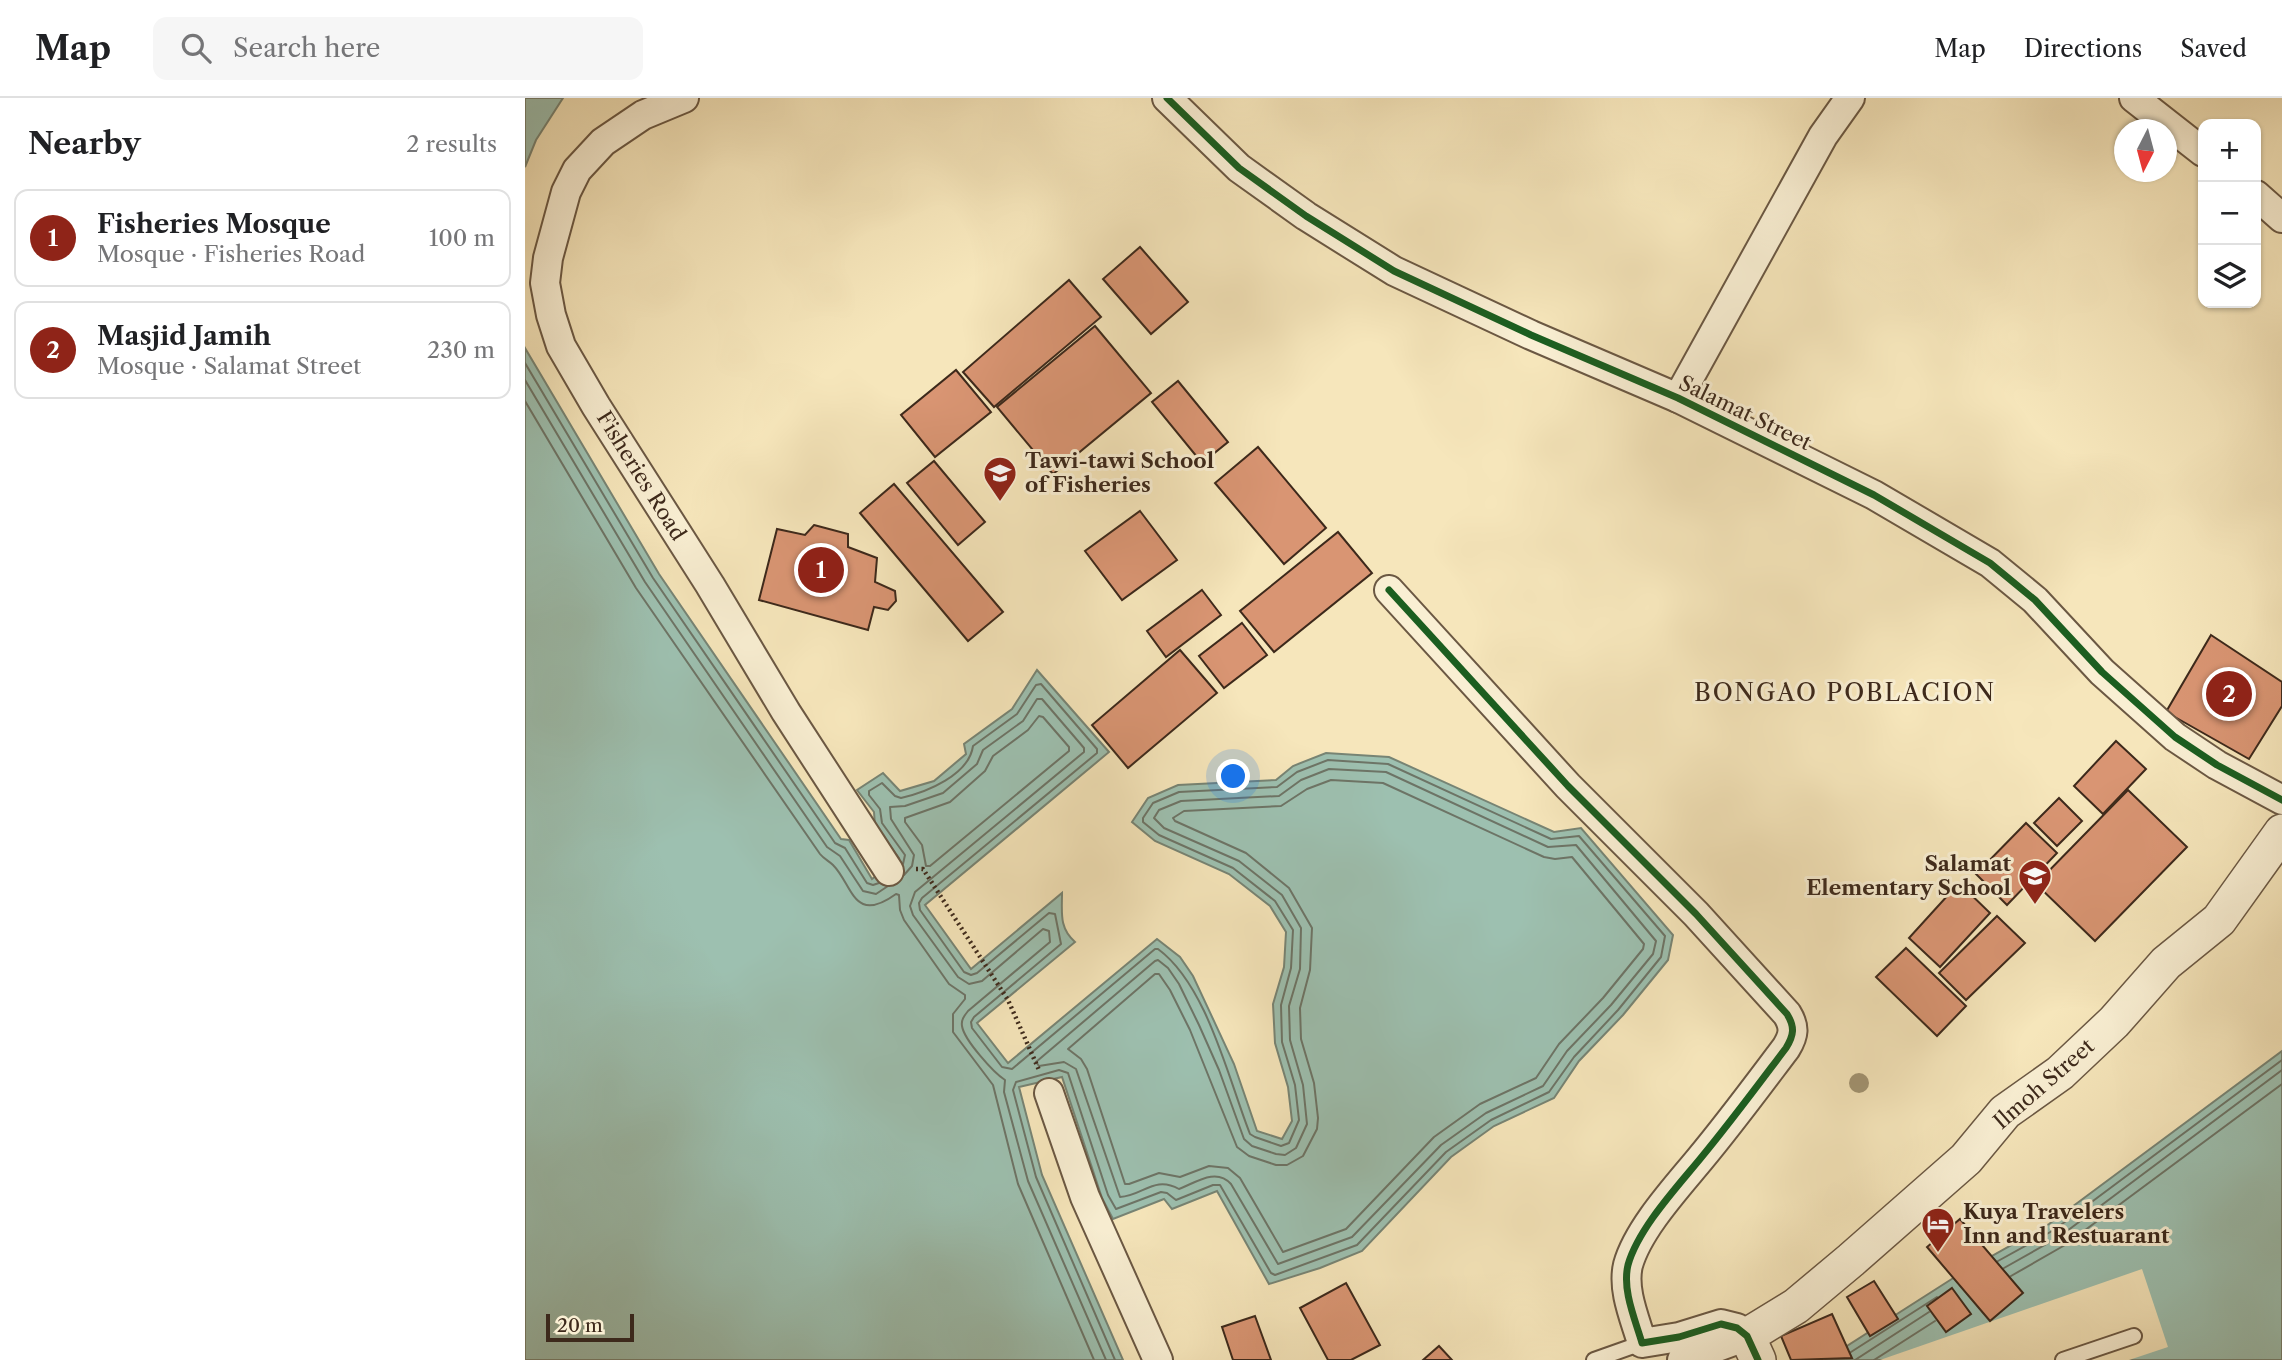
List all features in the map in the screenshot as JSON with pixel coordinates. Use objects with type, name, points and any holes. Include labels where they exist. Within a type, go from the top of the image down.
[{"type":"street","name":"Fisheries Road","points":[[684,98],[643,115],[613,135],[577,170],[566,192],[548,258],[545,283],[551,315],[561,346],[580,379],[710,585],[786,712],[889,871]]},
{"type":"street","name":"Salamat Street","points":[[1167,98],[1239,168],[1306,216],[1394,271],[1531,335],[1678,398],[1874,495],[1990,563],[2035,600],[2102,672],[2175,737],[2217,765],[2282,800]]},
{"type":"street","points":[[1678,398],[1810,159],[1850,98]]},
{"type":"street","points":[[2134,98],[2198,148]]},
{"type":"street","points":[[2261,199],[2282,218]]},
{"type":"street","points":[[1389,590],[1568,786],[1696,914],[1787,1014],[1793,1024],[1793,1036],[1786,1048],[1669,1195],[1644,1231],[1628,1265],[1627,1294],[1642,1343],[1721,1324],[1737,1328],[1752,1348],[1682,1360]]},
{"type":"street","name":"Ilmoh Street","points":[[1752,1348],[1796,1306],[1966,1158],[2005,1112],[2060,1073],[2114,1022],[2166,963],[2219,920],[2282,832]]},
{"type":"street","points":[[1049,1093],[1085,1196],[1158,1360]]},
{"type":"lane","points":[[2063,1360],[2134,1336]]},
{"type":"lane","points":[[1594,1360],[1642,1343]]},
{"type":"path","points":[[889,871],[923,869],[1008,1000],[1049,1093]]},
{"type":"water","points":[[525,98],[563,98],[536,140],[525,167]]},
{"type":"water","points":[[525,348],[659,574],[841,839],[849,840],[872,879],[899,858],[875,825],[874,812],[857,790],[883,773],[900,791],[934,781],[966,754],[964,744],[1012,709],[1037,670],[1109,752],[925,905],[971,969],[1062,893],[1064,926],[1075,942],[977,1023],[1008,1063],[1157,939],[1180,957],[1193,976],[1234,1064],[1257,1131],[1282,1139],[1292,1121],[1288,1087],[1275,1043],[1273,1004],[1284,967],[1286,932],[1270,906],[1229,874],[1155,841],[1132,822],[1148,798],[1178,785],[1276,780],[1293,766],[1326,753],[1389,757],[1554,832],[1581,828],[1673,935],[1668,960],[1623,1015],[1579,1061],[1554,1098],[1494,1126],[1451,1157],[1362,1251],[1269,1284],[1217,1191],[1172,1209],[1164,1199],[1113,1219],[1102,1198],[1062,1077],[1019,1087],[1042,1175],[1123,1360],[525,1360]]},
{"type":"water","points":[[2282,1051],[2282,1360],[1825,1360],[1958,1275],[2049,1224]]},
{"type":"pier","points":[[2142,1269],[2168,1347],[2129,1360],[1880,1360]]},
{"type":"building","points":[[1140,247],[1188,302],[1151,334],[1103,279]]},
{"type":"building","points":[[1069,280],[1101,317],[994,407],[963,372]]},
{"type":"building","points":[[1095,326],[1151,393],[1053,474],[997,407]]},
{"type":"building","points":[[956,370],[991,412],[935,457],[901,415]]},
{"type":"building","points":[[1178,381],[1228,442],[1202,463],[1152,402]]},
{"type":"building","points":[[1258,447],[1326,528],[1284,564],[1215,483]]},
{"type":"building","points":[[934,461],[985,522],[958,545],[907,483]]},
{"type":"building","points":[[894,484],[1003,612],[968,641],[860,513]]},
{"type":"building","points":[[1140,511],[1177,560],[1122,600],[1085,551]]},
{"type":"building","points":[[814,525],[848,534],[848,547],[877,558],[875,582],[895,591],[896,601],[888,610],[874,607],[868,630],[759,600],[777,529],[805,535]]},
{"type":"building","points":[[1338,532],[1372,573],[1274,652],[1240,611]]},
{"type":"building","points":[[1202,590],[1221,615],[1166,657],[1147,631]]},
{"type":"building","points":[[1242,623],[1267,655],[1224,688],[1199,656]]},
{"type":"building","points":[[2211,635],[2282,682],[2282,706],[2249,759],[2166,712]]},
{"type":"building","points":[[1180,650],[1217,693],[1128,768],[1092,725]]},
{"type":"building","points":[[2116,741],[2146,769],[2103,814],[2074,786]]},
{"type":"building","points":[[2128,790],[2187,847],[2095,941],[2036,884]]},
{"type":"building","points":[[2059,798],[2082,821],[2057,846],[2034,823]]},
{"type":"building","points":[[2026,823],[2057,853],[2007,905],[1976,874]]},
{"type":"building","points":[[1959,883],[1990,913],[1940,967],[1909,938]]},
{"type":"building","points":[[1997,916],[2025,943],[1966,1000],[1939,973]]},
{"type":"building","points":[[1906,948],[1966,1006],[1937,1036],[1876,977]]},
{"type":"building","points":[[1960,1219],[2023,1293],[1990,1321],[1927,1247]]},
{"type":"building","points":[[1874,1281],[1898,1319],[1870,1336],[1847,1297]]},
{"type":"building","points":[[1346,1283],[1380,1345],[1351,1360],[1328,1360],[1300,1308]]},
{"type":"building","points":[[1952,1288],[1971,1314],[1946,1332],[1927,1306]]},
{"type":"building","points":[[1832,1314],[1852,1358],[1791,1360],[1781,1336]]},
{"type":"building","points":[[1255,1316],[1271,1360],[1233,1360],[1222,1327]]},
{"type":"building","points":[[1439,1346],[1452,1360],[1423,1360]]},
{"type":"cycle path","points":[[1167,98],[1239,168],[1306,216],[1394,271],[1531,335],[1678,398],[1874,495],[1990,563],[2035,600],[2102,672],[2175,737],[2217,765],[2282,800]]},
{"type":"cycle path","points":[[1389,590],[1568,786],[1696,914],[1790,1019],[1793,1031],[1786,1048],[1649,1223],[1633,1251],[1627,1275],[1630,1304],[1642,1343],[1679,1337],[1721,1324],[1737,1328],[1747,1336],[1758,1360]]},
{"type":"place","name":"Tawi-tawi School of Fisheries","points":[[1000,503]]},
{"type":"place","name":"Fisheries Mosque","points":[[821,570]]},
{"type":"place","name":"Masjid Jamih","points":[[2229,694]]},
{"type":"place","name":"Salamat Elementary School","points":[[2035,906]]},
{"type":"place","name":"Kuya Travelers Inn and Restuarant","points":[[1938,1254]]},
{"type":"district","name":"BONGAO POBLACION","points":[[1845,693]]}]
